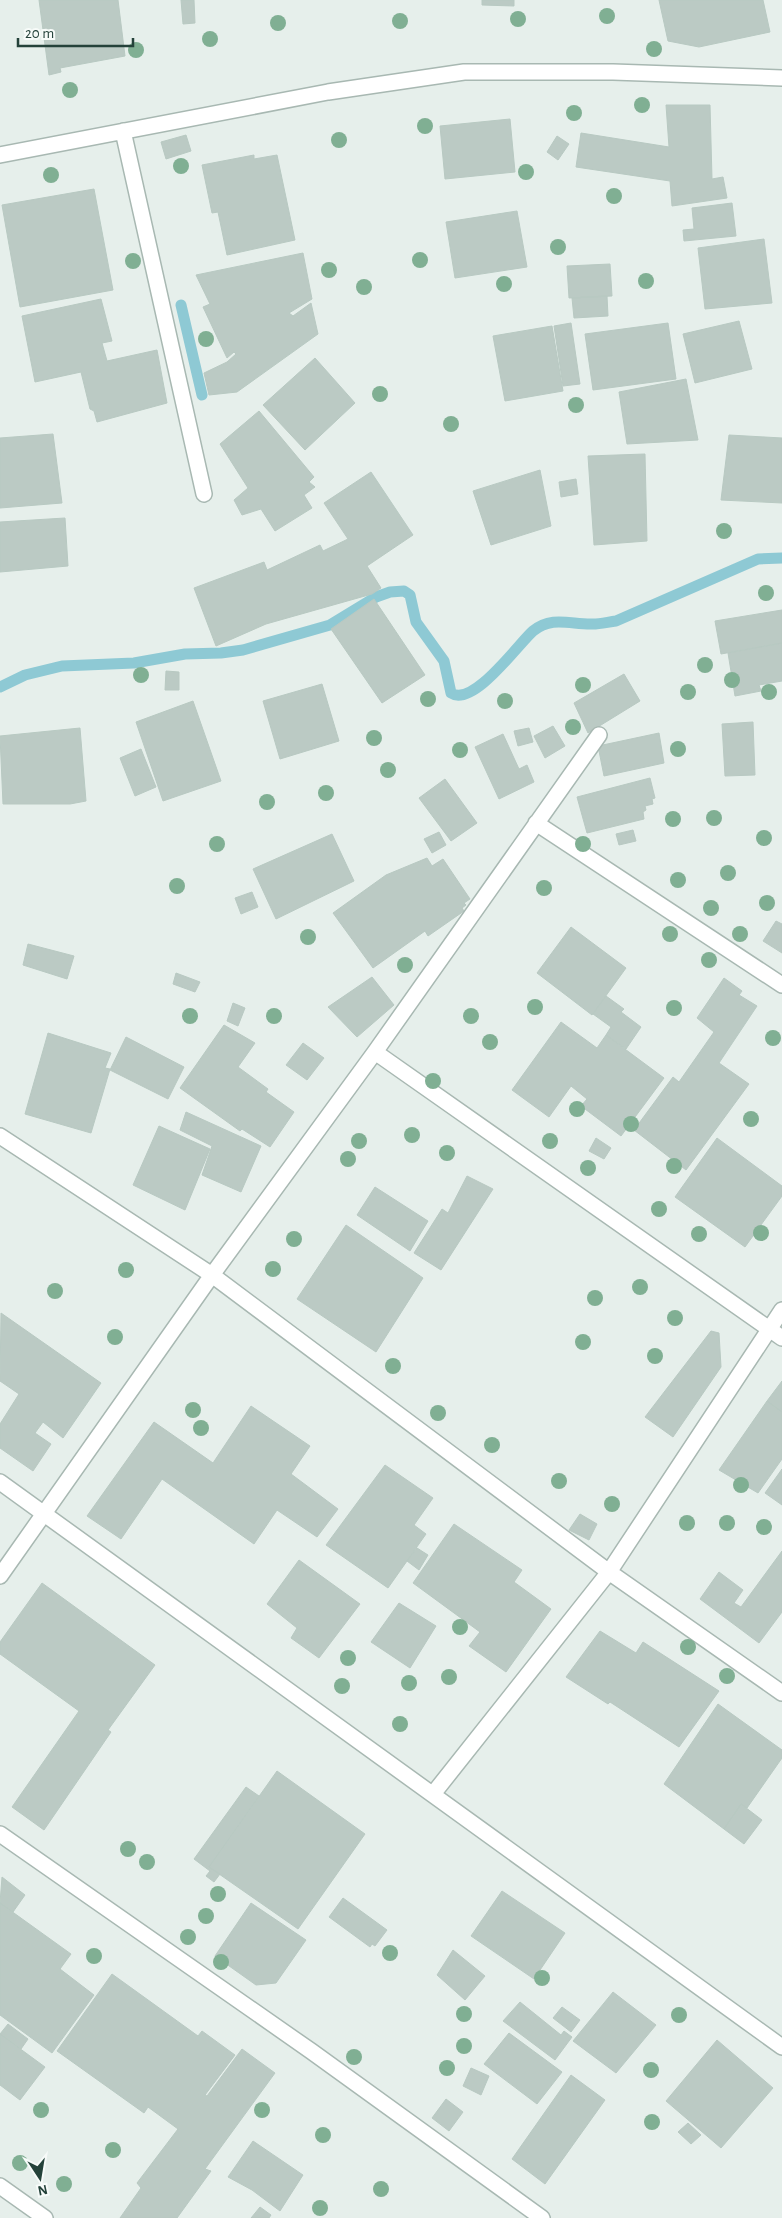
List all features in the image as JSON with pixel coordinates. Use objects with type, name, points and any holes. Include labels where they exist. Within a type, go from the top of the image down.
[{"type":"street","points":[[0,155],[328,92],[464,72],[612,72],[782,78]]},
{"type":"street","points":[[123,131],[204,494]]},
{"type":"street","points":[[0,1576],[212,1275],[375,1052],[599,735]]},
{"type":"street","points":[[536,823],[782,985]]},
{"type":"street","points":[[375,1052],[782,1338]]},
{"type":"street","points":[[0,1136],[212,1275],[609,1572],[782,1693]]},
{"type":"street","points":[[433,1794],[609,1572],[782,1310]]},
{"type":"street","points":[[0,1482],[782,2048]]},
{"type":"street","points":[[0,1834],[311,2051],[542,2218]]},
{"type":"street","points":[[0,2186],[46,2218]]},
{"type":"building","points":[[39,0],[118,0],[125,56],[60,68],[61,72],[49,75]]},
{"type":"building","points":[[181,0],[194,0],[195,23],[183,24]]},
{"type":"building","points":[[482,0],[514,0],[514,6],[482,5]]},
{"type":"building","points":[[659,0],[763,0],[770,32],[699,47],[668,41]]},
{"type":"building","points":[[666,105],[710,105],[712,179],[723,177],[727,198],[672,206],[670,181],[576,167],[581,133],[669,147]]},
{"type":"building","points":[[510,119],[515,172],[445,179],[440,126]]},
{"type":"building","points":[[186,135],[191,151],[166,159],[161,142]]},
{"type":"building","points":[[557,136],[569,144],[558,160],[547,152]]},
{"type":"building","points":[[254,155],[254,159],[277,155],[295,240],[227,255],[218,212],[212,213],[202,165]]},
{"type":"building","points":[[94,189],[113,290],[20,307],[2,205]]},
{"type":"building","points":[[732,203],[736,236],[684,241],[683,230],[694,229],[692,208]]},
{"type":"building","points":[[517,211],[527,267],[455,278],[446,222]]},
{"type":"building","points":[[764,239],[772,303],[705,309],[698,248]]},
{"type":"building","points":[[303,253],[312,299],[289,313],[293,316],[311,303],[318,334],[237,392],[209,395],[204,373],[227,362],[236,354],[234,352],[227,358],[203,307],[210,304],[196,275]]},
{"type":"building","points":[[610,264],[612,296],[569,298],[567,266]]},
{"type":"building","points":[[607,296],[608,316],[574,318],[572,298]]},
{"type":"building","points":[[101,299],[112,341],[102,343],[107,361],[157,350],[167,403],[97,422],[94,411],[90,409],[81,372],[35,382],[22,316]]},
{"type":"building","points":[[739,321],[752,369],[695,383],[683,334]]},
{"type":"building","points":[[571,323],[580,384],[563,386],[554,326]]},
{"type":"building","points":[[668,323],[676,379],[593,390],[585,334]]},
{"type":"building","points":[[552,326],[563,391],[505,401],[493,336]]},
{"type":"building","points":[[315,358],[355,403],[305,450],[263,405]]},
{"type":"building","points":[[686,379],[698,440],[627,444],[619,392]]},
{"type":"building","points":[[259,411],[314,477],[309,482],[315,487],[304,495],[312,508],[275,531],[261,509],[242,515],[234,500],[248,488],[220,444]]},
{"type":"building","points":[[53,434],[62,503],[0,508],[0,438]]},
{"type":"building","points":[[729,435],[782,438],[782,503],[721,500]]},
{"type":"building","points":[[645,454],[647,541],[594,545],[588,456]]},
{"type":"building","points":[[540,470],[551,526],[491,545],[473,491]]},
{"type":"building","points":[[371,472],[413,535],[367,566],[381,588],[372,594],[266,624],[216,646],[194,588],[264,562],[267,570],[320,545],[323,551],[348,539],[324,503]]},
{"type":"building","points":[[576,479],[578,494],[561,497],[559,482]]},
{"type":"building","points":[[65,518],[68,566],[0,572],[0,522]]},
{"type":"building","points":[[374,599],[425,675],[382,703],[331,629]]},
{"type":"building","points":[[782,610],[782,643],[721,654],[715,621]]},
{"type":"building","points":[[782,643],[782,681],[759,685],[761,691],[735,696],[728,653]]},
{"type":"building","points":[[166,671],[179,672],[179,690],[165,690]]},
{"type":"building","points":[[624,674],[640,701],[588,733],[574,703]]},
{"type":"building","points":[[322,684],[339,741],[280,759],[263,701]]},
{"type":"building","points":[[193,701],[221,781],[163,801],[136,722]]},
{"type":"building","points":[[753,722],[755,775],[725,776],[722,724]]},
{"type":"building","points":[[553,726],[565,746],[545,758],[534,736]]},
{"type":"building","points":[[80,728],[86,801],[70,804],[3,804],[0,736]]},
{"type":"building","points":[[529,728],[533,742],[518,746],[514,731]]},
{"type":"building","points":[[659,733],[664,763],[604,776],[598,746]]},
{"type":"building","points":[[503,734],[519,769],[527,765],[534,782],[499,799],[475,747]]},
{"type":"building","points":[[141,749],[156,787],[135,796],[120,758]]},
{"type":"building","points":[[650,778],[655,798],[652,799],[653,804],[645,806],[646,810],[643,812],[644,819],[587,833],[577,797]]},
{"type":"building","points":[[445,779],[477,823],[451,841],[419,798]]},
{"type":"building","points":[[633,830],[636,841],[619,845],[616,834]]},
{"type":"building","points":[[439,832],[446,845],[432,853],[424,839]]},
{"type":"building","points":[[332,834],[354,881],[276,919],[253,869]]},
{"type":"building","points":[[427,858],[432,866],[443,859],[470,899],[464,903],[466,905],[462,908],[464,911],[428,936],[425,931],[373,968],[333,913],[386,875]]},
{"type":"building","points":[[252,892],[258,907],[241,914],[235,898]]},
{"type":"building","points":[[776,921],[782,924],[782,953],[763,941]]},
{"type":"building","points":[[571,927],[626,968],[592,1015],[537,973]]},
{"type":"building","points":[[28,944],[74,956],[67,979],[23,965]]},
{"type":"building","points":[[176,973],[200,982],[195,992],[173,984]]},
{"type":"building","points":[[372,977],[394,1005],[357,1037],[328,1007]]},
{"type":"building","points":[[724,978],[742,991],[739,995],[757,1006],[719,1063],[749,1084],[686,1170],[634,1130],[673,1077],[679,1082],[714,1032],[697,1018]]},
{"type":"building","points":[[606,996],[624,1009],[621,1012],[641,1027],[626,1049],[606,1035],[611,1027],[593,1014]]},
{"type":"building","points":[[233,1003],[245,1008],[238,1026],[227,1021]]},
{"type":"building","points":[[561,1022],[597,1048],[606,1035],[664,1078],[621,1136],[581,1106],[587,1099],[571,1086],[549,1117],[512,1090]]},
{"type":"building","points":[[224,1025],[255,1043],[238,1067],[268,1089],[266,1092],[294,1112],[270,1147],[242,1129],[240,1131],[180,1088]]},
{"type":"building","points":[[48,1033],[111,1053],[105,1068],[110,1069],[91,1133],[25,1114]]},
{"type":"building","points":[[126,1037],[184,1067],[168,1099],[110,1070]]},
{"type":"building","points":[[303,1043],[324,1058],[307,1080],[286,1065]]},
{"type":"building","points":[[186,1112],[261,1146],[241,1192],[202,1175],[212,1146],[180,1130]]},
{"type":"building","points":[[159,1126],[210,1149],[185,1210],[133,1185]]},
{"type":"building","points":[[596,1138],[611,1148],[604,1159],[589,1151]]},
{"type":"building","points":[[717,1138],[782,1186],[782,1196],[745,1247],[675,1197]]},
{"type":"building","points":[[467,1176],[493,1189],[441,1270],[414,1253],[442,1209],[448,1213]]},
{"type":"building","points":[[375,1187],[428,1221],[410,1251],[357,1215]]},
{"type":"building","points":[[346,1225],[423,1278],[376,1352],[297,1299]]},
{"type":"building","points":[[1,1313],[101,1383],[63,1438],[43,1422],[35,1433],[51,1444],[33,1471],[0,1448],[0,1424],[19,1394],[0,1381]]},
{"type":"building","points":[[711,1331],[719,1333],[721,1367],[673,1437],[645,1417]]},
{"type":"building","points":[[782,1381],[782,1412],[767,1401]]},
{"type":"building","points":[[767,1401],[782,1412],[782,1459],[758,1493],[719,1470]]},
{"type":"building","points":[[251,1406],[310,1446],[291,1474],[338,1509],[317,1537],[277,1510],[254,1544],[162,1479],[121,1539],[87,1516],[154,1422],[213,1463]]},
{"type":"building","points":[[385,1465],[433,1498],[414,1525],[426,1534],[388,1588],[326,1545]]},
{"type":"building","points":[[782,1469],[782,1505],[765,1493]]},
{"type":"building","points":[[580,1514],[597,1524],[589,1540],[569,1530]]},
{"type":"building","points":[[454,1524],[522,1570],[514,1582],[551,1609],[506,1672],[469,1646],[480,1632],[413,1583]]},
{"type":"building","points":[[417,1548],[428,1555],[419,1570],[407,1561]]},
{"type":"building","points":[[782,1551],[782,1612],[759,1643],[700,1599],[719,1572],[743,1590],[734,1603],[741,1607]]},
{"type":"building","points":[[299,1560],[360,1604],[319,1658],[291,1638],[297,1628],[267,1604]]},
{"type":"building","points":[[42,1583],[155,1665],[108,1730],[111,1732],[44,1830],[12,1807],[79,1711],[0,1654],[0,1642]]},
{"type":"building","points":[[399,1603],[436,1626],[410,1668],[371,1642]]},
{"type":"building","points":[[600,1631],[636,1653],[643,1642],[719,1691],[679,1747],[610,1702],[608,1704],[566,1677]]},
{"type":"building","points":[[718,1704],[782,1750],[782,1758],[747,1808],[741,1804],[724,1829],[664,1784]]},
{"type":"building","points":[[277,1771],[365,1834],[298,1929],[209,1867]]},
{"type":"building","points":[[246,1787],[259,1796],[209,1867],[220,1874],[214,1882],[206,1876],[210,1871],[194,1859]]},
{"type":"building","points":[[741,1804],[762,1820],[744,1844],[724,1829]]},
{"type":"building","points":[[2,1877],[25,1895],[13,1912],[0,1903]]},
{"type":"building","points":[[502,1891],[565,1933],[534,1979],[471,1936]]},
{"type":"building","points":[[343,1898],[387,1930],[375,1946],[372,1944],[370,1947],[329,1917]]},
{"type":"building","points":[[0,1903],[71,1954],[60,1969],[94,1995],[52,2053],[0,2015]]},
{"type":"building","points":[[251,1903],[306,1940],[276,1983],[256,1985],[215,1956]]},
{"type":"building","points":[[453,1950],[485,1976],[465,2000],[437,1975]]},
{"type":"building","points":[[112,1974],[198,2036],[202,2031],[235,2055],[205,2095],[207,2096],[242,2049],[275,2073],[205,2169],[211,2171],[177,2218],[120,2218],[141,2188],[137,2183],[178,2129],[148,2107],[144,2113],[57,2051]]},
{"type":"building","points":[[613,1992],[656,2025],[616,2073],[573,2041]]},
{"type":"building","points":[[520,2002],[561,2035],[564,2031],[572,2037],[555,2060],[503,2021]]},
{"type":"building","points":[[562,2007],[580,2020],[571,2032],[553,2018]]},
{"type":"building","points":[[8,2024],[28,2039],[21,2049],[0,2034]]},
{"type":"building","points":[[509,2033],[562,2072],[537,2104],[484,2064]]},
{"type":"building","points":[[0,2034],[45,2067],[20,2100],[0,2085]]},
{"type":"building","points":[[717,2040],[773,2088],[721,2148],[666,2101]]},
{"type":"building","points":[[471,2068],[489,2076],[481,2095],[463,2086]]},
{"type":"building","points":[[571,2075],[605,2100],[545,2184],[512,2159]]},
{"type":"building","points":[[446,2099],[463,2112],[449,2131],[432,2118]]},
{"type":"building","points":[[688,2123],[701,2135],[691,2144],[678,2132]]},
{"type":"building","points":[[253,2141],[303,2175],[280,2211],[252,2190],[228,2177]]},
{"type":"building","points":[[260,2207],[271,2215],[269,2218],[251,2218]]},
{"type":"waterway","points":[[181,305],[202,395]]},
{"type":"waterway","points":[[0,687],[25,675],[62,666],[134,663],[185,654],[243,650],[330,625],[376,597],[390,592],[404,591],[410,595],[416,622],[444,661],[451,693],[460,695],[471,691],[483,683],[533,631],[547,623],[593,624],[616,621],[758,559],[782,558]]}]
